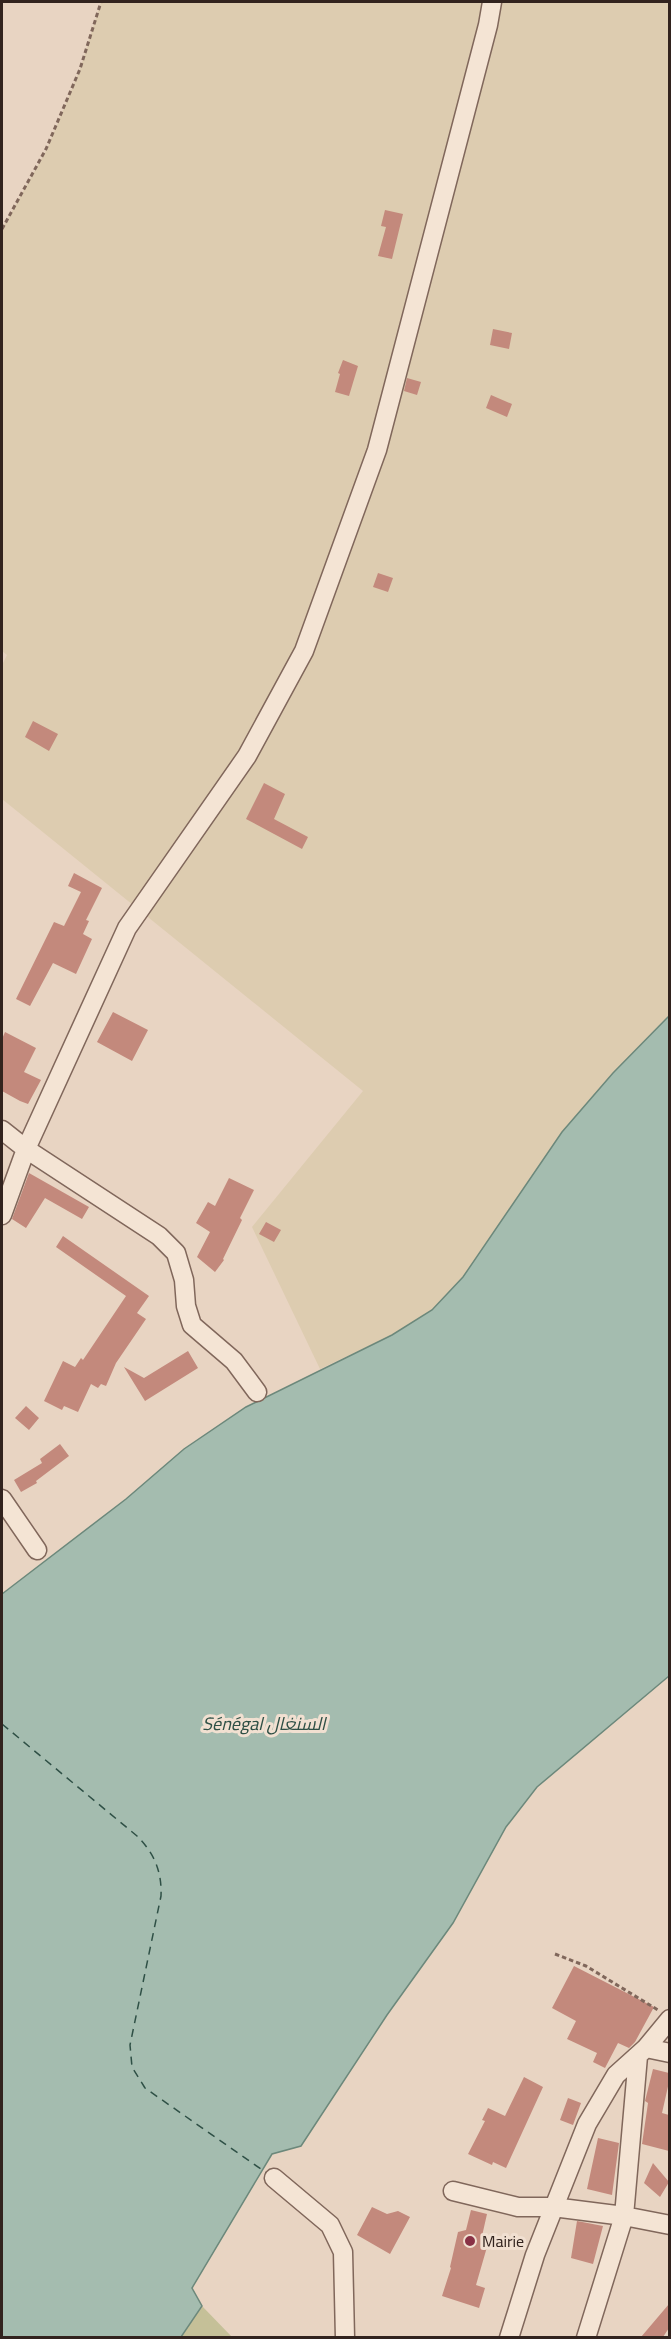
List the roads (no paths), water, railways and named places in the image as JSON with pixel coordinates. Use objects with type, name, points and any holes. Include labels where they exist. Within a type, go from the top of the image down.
[{"type":"street","points":[[2,1215],[26,1149],[127,928],[247,756],[304,651],[377,450],[492,2]]},
{"type":"street","points":[[2,1130],[26,1149],[159,1236],[176,1253],[184,1280],[186,1306],[192,1325],[234,1361],[257,1392]]},
{"type":"street","points":[[2,1499],[37,1550]]},
{"type":"street","points":[[509,2337],[553,2207],[600,2100],[616,2075],[642,2052],[665,2015]]},
{"type":"street","points":[[642,2052],[669,2054]]},
{"type":"street","points":[[586,2337],[624,2216],[642,2052]]},
{"type":"street","points":[[274,2178],[330,2225],[343,2252],[345,2337]]},
{"type":"street","points":[[453,2191],[518,2207],[553,2207],[624,2216],[669,2225]]},
{"type":"water","name":"Sénégal السنغال","points":[[669,1016],[669,1676],[537,1787],[506,1827],[453,1923],[387,2015],[301,2146],[272,2154],[192,2288],[202,2306],[181,2337],[2,2338],[2,1594],[126,1499],[184,1449],[246,1407],[392,1335],[432,1310],[463,1277],[562,1132],[613,1073]]},
{"type":"place","name":"Mairie","points":[[470,2241]]}]
